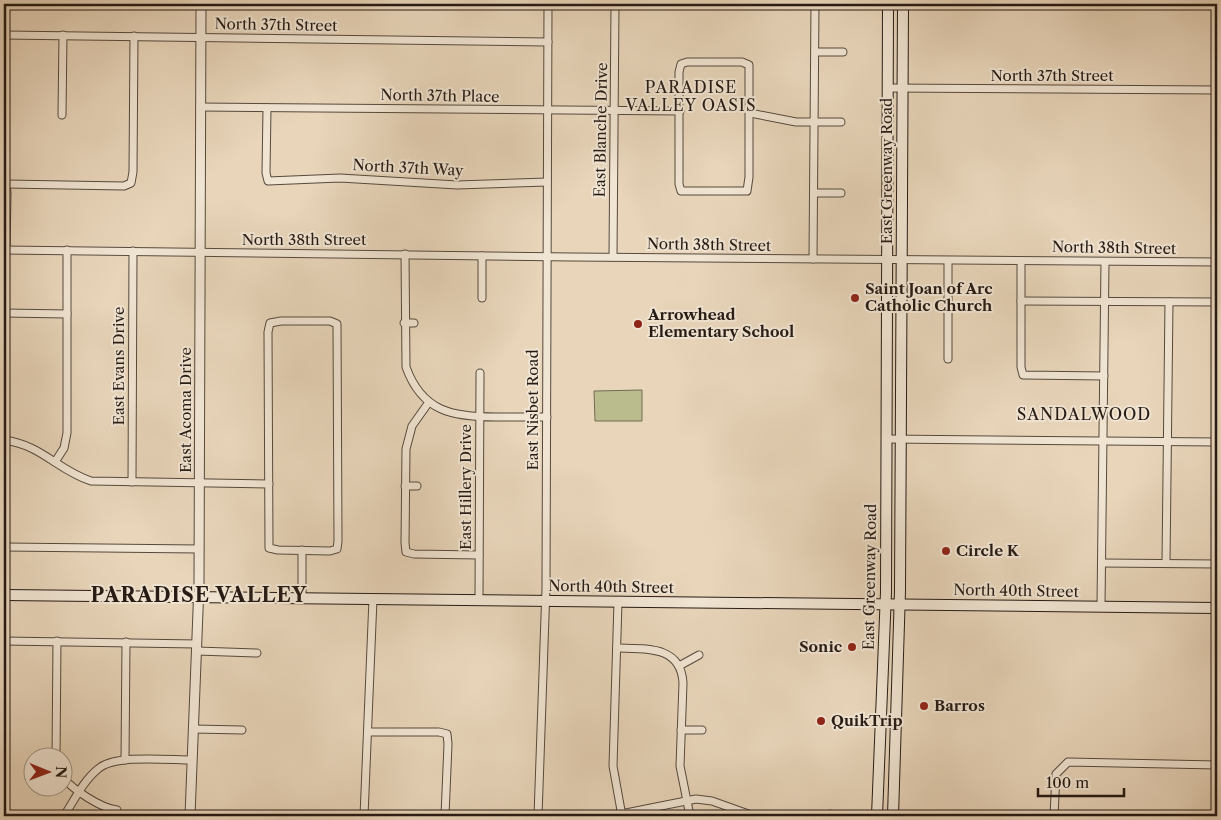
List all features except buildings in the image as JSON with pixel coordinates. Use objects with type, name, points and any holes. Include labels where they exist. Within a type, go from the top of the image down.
[{"type":"main road","name":"East Greenway Road","points":[[877,816],[885,604],[888,4]]},
{"type":"main road","name":"East Greenway Road","points":[[893,816],[900,604],[903,4]]},
{"type":"main road","points":[[886,338],[902,338]]},
{"type":"main road","name":"North 40th Street","points":[[4,595],[1217,608]]},
{"type":"street","name":"East Acoma Drive","points":[[190,816],[199,549],[201,4]]},
{"type":"street","name":"East Nisbet Road","points":[[538,816],[546,601],[548,4]]},
{"type":"street","name":"East Blanche Drive","points":[[613,257],[615,4]]},
{"type":"street","points":[[813,259],[815,4]]},
{"type":"street","name":"North 37th Street","points":[[4,35],[548,42]]},
{"type":"street","points":[[62,115],[63,36]]},
{"type":"street","points":[[6,184],[124,186],[131,183],[133,172],[134,36]]},
{"type":"street","points":[[815,52],[843,52]]},
{"type":"street","points":[[687,62],[742,62],[749,65],[749,177],[747,191],[730,193],[681,191],[679,184],[680,112],[679,72],[681,64],[687,62]]},
{"type":"street","name":"North 37th Street","points":[[888,88],[1217,90]]},
{"type":"street","name":"North 37th Place","points":[[200,107],[680,112]]},
{"type":"street","name":"North 37th Way","points":[[267,108],[266,173],[268,181],[340,178],[457,186],[547,182]]},
{"type":"street","points":[[750,113],[796,122],[841,122]]},
{"type":"street","points":[[4,166],[6,184],[5,250],[200,253]]},
{"type":"street","points":[[814,193],[841,193]]},
{"type":"street","points":[[56,462],[64,448],[67,433],[67,250]]},
{"type":"street","name":"East Evans Drive","points":[[132,482],[133,251]]},
{"type":"street","name":"North 38th Street","points":[[200,253],[1217,262]]},
{"type":"street","points":[[405,254],[404,323],[406,366],[409,376],[421,395],[435,407],[457,415],[547,417]]},
{"type":"street","points":[[482,256],[482,298]]},
{"type":"street","points":[[948,261],[948,359]]},
{"type":"street","points":[[1021,261],[1021,367],[1023,375],[1104,376]]},
{"type":"street","points":[[1101,607],[1105,262]]},
{"type":"street","points":[[1021,301],[1217,302]]},
{"type":"street","points":[[1166,563],[1169,302]]},
{"type":"street","points":[[4,313],[67,314]]},
{"type":"street","points":[[281,321],[330,321],[337,324],[336,549],[330,551],[269,548],[269,484],[268,332],[270,323],[281,321]]},
{"type":"street","points":[[404,323],[414,323]]},
{"type":"street","name":"East Hillery Drive","points":[[479,600],[480,373]]},
{"type":"street","points":[[429,402],[412,426],[405,458],[406,552],[414,554],[479,554]]},
{"type":"street","points":[[886,439],[1217,442]]},
{"type":"street","points":[[4,440],[28,445],[71,473],[91,481],[269,484]]},
{"type":"street","points":[[406,486],[417,486]]},
{"type":"street","points":[[4,546],[199,549]]},
{"type":"street","points":[[302,550],[302,598]]},
{"type":"street","points":[[1102,562],[1217,564]]},
{"type":"street","points":[[364,816],[373,599]]},
{"type":"street","points":[[618,602],[613,766],[622,815]]},
{"type":"street","points":[[4,641],[126,642],[257,653]]},
{"type":"street","points":[[56,748],[57,641]]},
{"type":"street","points":[[125,760],[126,642]]},
{"type":"street","points":[[617,648],[656,650],[670,656],[682,675],[680,766],[690,816]]},
{"type":"street","points":[[678,666],[699,655]]},
{"type":"street","points":[[194,729],[242,730]]},
{"type":"street","points":[[681,730],[702,730]]},
{"type":"street","points":[[368,732],[439,732],[447,734],[445,816]]},
{"type":"street","points":[[64,816],[80,791],[100,767],[112,761],[192,760]]},
{"type":"street","points":[[1054,816],[1056,774],[1068,762],[1217,765]]},
{"type":"street","points":[[72,785],[107,809],[117,810]]},
{"type":"street","points":[[611,816],[687,800],[705,799],[754,816]]},
{"type":"green space","points":[[642,390],[642,421],[595,421],[594,391]]},
{"type":"place","name":"Saint Joan of Arc Catholic Church","points":[[855,298]]},
{"type":"place","name":"Arrowhead Elementary School","points":[[638,324]]},
{"type":"place","name":"Circle K","points":[[946,551]]},
{"type":"place","name":"Sonic","points":[[852,647]]},
{"type":"place","name":"Barros","points":[[924,706]]},
{"type":"place","name":"QuikTrip","points":[[821,721]]},
{"type":"district","name":"PARADISE VALLEY OASIS","points":[[691,96]]},
{"type":"district","name":"SANDALWOOD","points":[[1084,414]]},
{"type":"district","name":"PARADISE VALLEY","points":[[199,595]]}]
